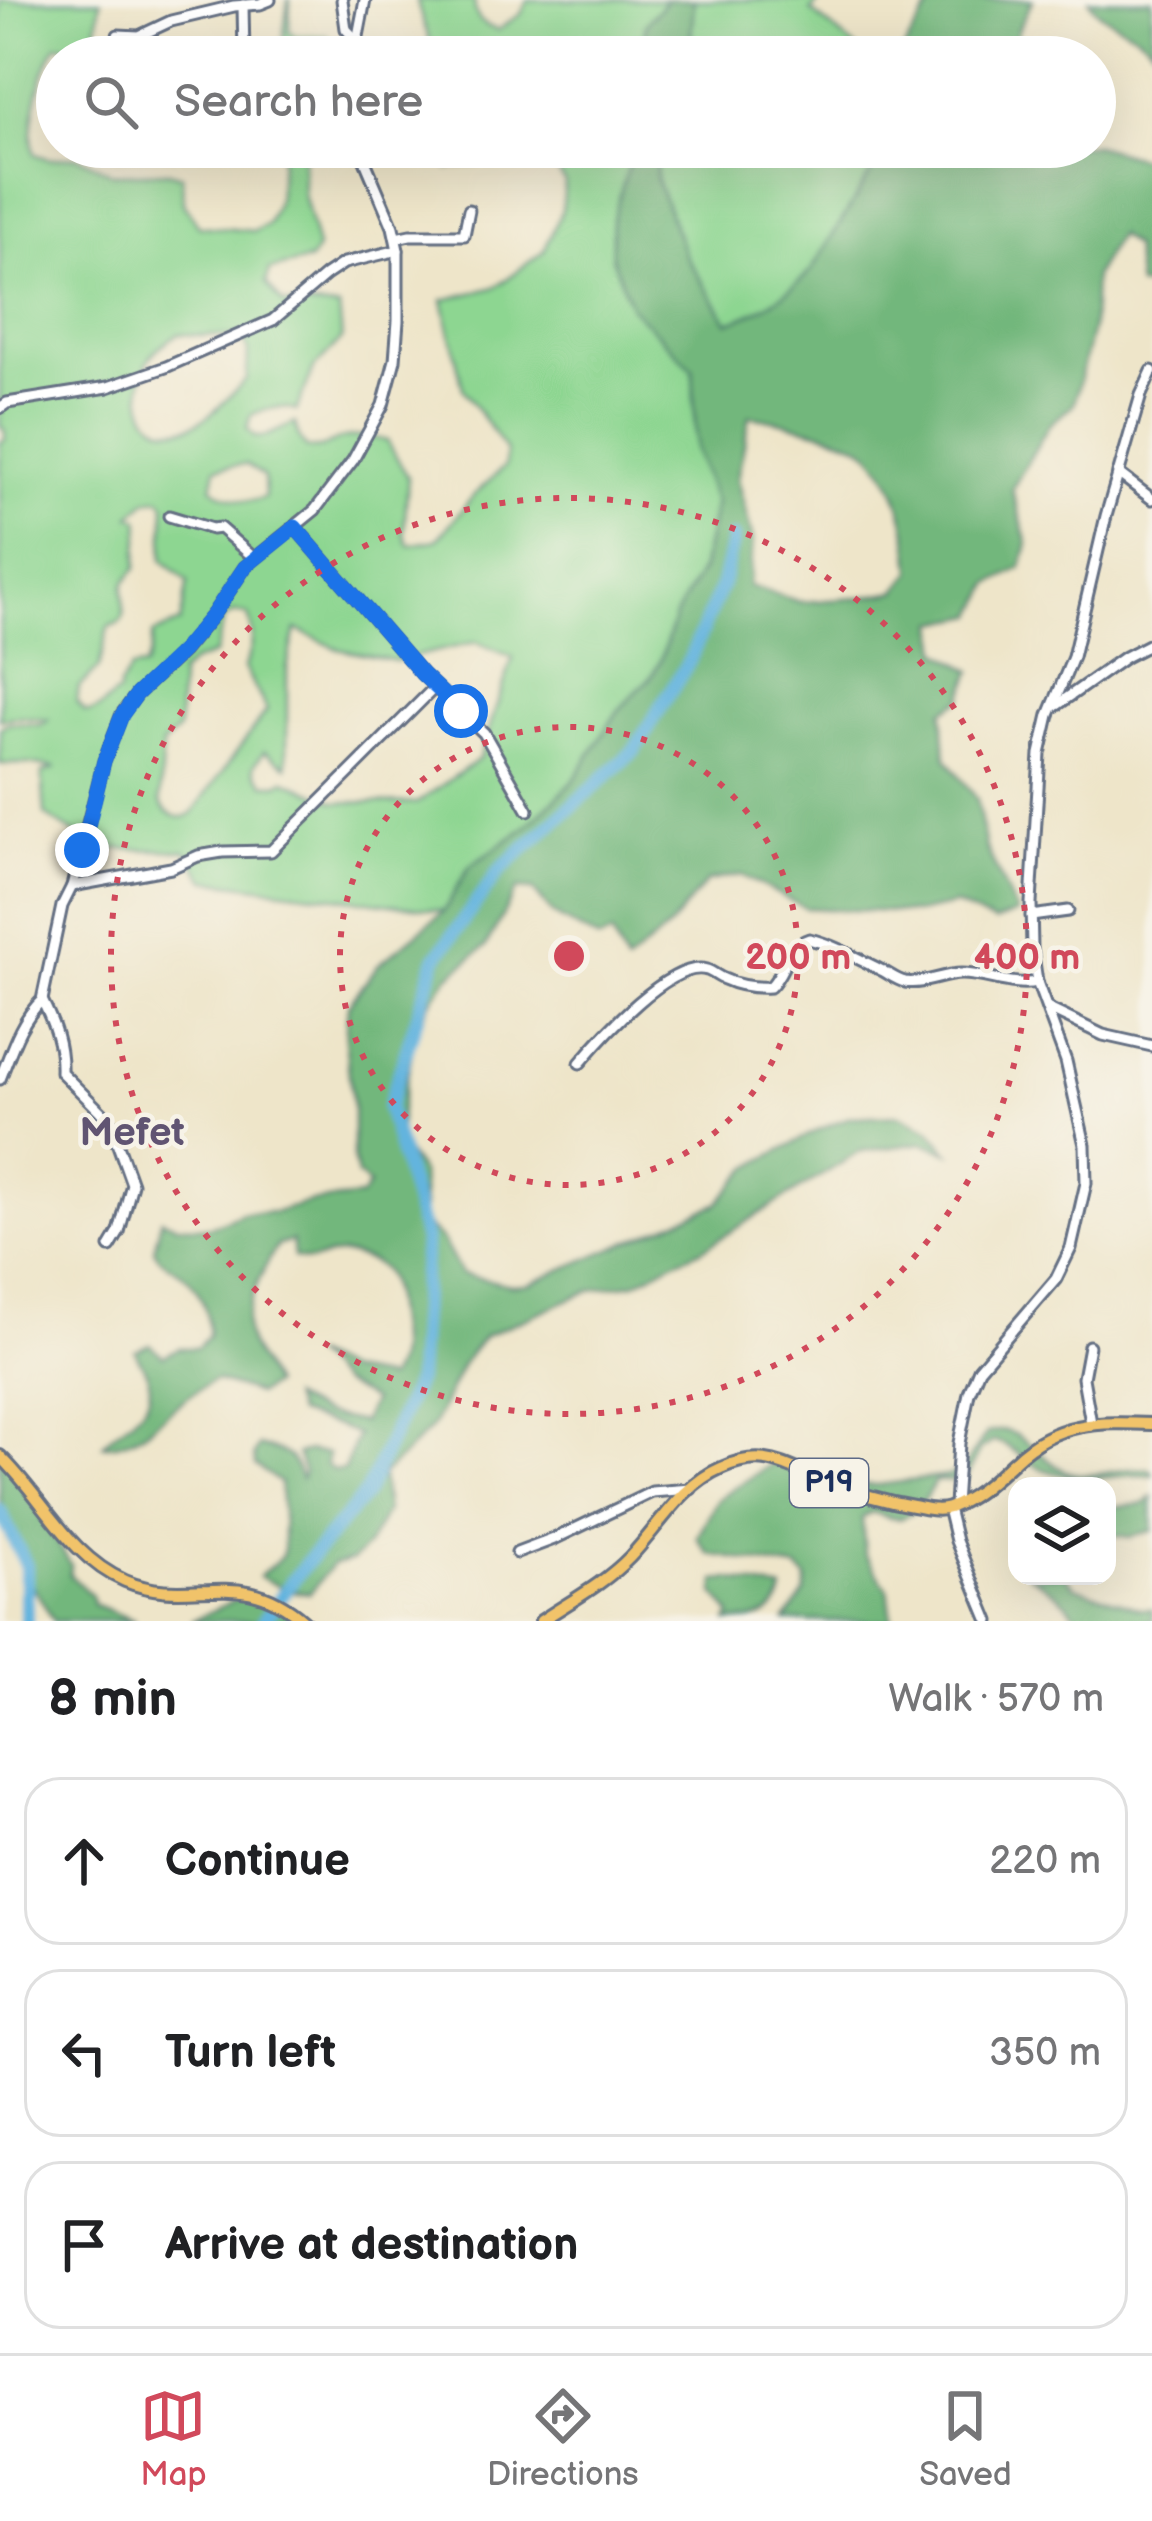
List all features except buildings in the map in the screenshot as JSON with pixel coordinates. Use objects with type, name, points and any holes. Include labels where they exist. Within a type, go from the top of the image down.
[{"type":"main road","points":[[951,1507],[1065,1428],[1152,1424]]},
{"type":"main road","points":[[0,1456],[65,1535],[97,1565],[162,1592],[229,1589],[260,1594],[304,1621]]},
{"type":"main road","name":"P19","points":[[541,1621],[616,1570],[691,1489],[723,1467],[755,1459],[788,1463],[820,1480],[898,1504],[951,1507]]},
{"type":"street","points":[[139,36],[171,22],[270,0]]},
{"type":"street","points":[[342,0],[346,29],[352,36]]},
{"type":"street","points":[[359,36],[365,0]]},
{"type":"street","points":[[243,5],[244,36]]},
{"type":"street","points":[[0,1079],[14,1043],[42,1000],[62,906],[122,715],[183,650],[254,558],[315,509],[353,460],[382,405],[395,360],[397,244],[366,168]]},
{"type":"street","points":[[0,408],[108,386],[166,367],[273,320],[344,263],[410,235],[464,235],[469,211]]},
{"type":"street","points":[[989,1621],[956,1541],[951,1507],[969,1394],[979,1369],[1056,1279],[1071,1248],[1087,1183],[1085,1145],[1066,1061],[1036,982],[1031,916],[1040,754],[1073,657],[1118,473],[1152,371]]},
{"type":"street","points":[[1118,473],[1152,499]]},
{"type":"street","points":[[169,516],[212,530],[220,528],[254,558]]},
{"type":"street","points":[[295,527],[435,687],[484,733],[528,810]]},
{"type":"street","points":[[1052,708],[1125,657],[1152,644]]},
{"type":"street","points":[[72,886],[171,868],[197,856],[271,851],[435,687]]},
{"type":"street","points":[[1031,916],[1068,911]]},
{"type":"street","points":[[580,1063],[639,1000],[662,985],[695,969],[741,985],[770,987],[790,951],[809,939],[899,981],[956,974],[1006,983],[1036,982]]},
{"type":"street","points":[[42,1000],[62,1052],[61,1072],[110,1120],[132,1184],[110,1247]]},
{"type":"street","points":[[1047,1008],[1102,1035],[1152,1046]]},
{"type":"street","points":[[1088,1346],[1083,1378],[1091,1424]]},
{"type":"street","points":[[517,1553],[652,1492],[691,1489]]},
{"type":"green space","points":[[0,0],[101,0],[94,36],[36,36],[36,168],[102,168],[114,174],[169,172],[182,176],[183,203],[199,226],[254,231],[268,224],[278,199],[280,168],[303,168],[303,194],[317,248],[311,260],[270,270],[266,283],[283,304],[339,308],[342,339],[314,368],[296,411],[273,408],[251,415],[247,428],[255,437],[295,423],[306,448],[350,437],[387,441],[408,477],[404,533],[409,545],[437,540],[505,466],[506,451],[463,389],[443,300],[496,287],[544,251],[562,210],[565,182],[553,168],[634,168],[631,307],[693,369],[696,451],[715,503],[702,569],[676,614],[651,677],[618,711],[573,782],[525,828],[469,867],[444,911],[206,880],[186,851],[97,848],[45,815],[42,773],[56,768],[0,764],[0,728],[8,723],[42,725],[48,720],[0,719],[0,442],[5,440],[0,425]],"holes":[[[178,334],[242,337],[248,350],[247,379],[205,419],[171,429],[149,417],[141,392],[147,363]],[[246,464],[264,477],[265,497],[245,501],[212,487],[216,468]],[[160,498],[165,504],[163,560],[188,582],[180,623],[153,634],[145,667],[131,669],[119,693],[100,708],[85,712],[77,701],[79,687],[99,668],[108,627],[124,616],[123,588],[137,567],[140,526],[139,519],[131,516],[147,500]],[[234,613],[248,615],[252,642],[244,668],[267,710],[192,814],[177,817],[160,801],[162,745],[178,731],[180,674],[193,662],[215,654],[224,619]],[[296,629],[338,649],[396,661],[476,642],[513,657],[479,759],[417,803],[336,802],[285,780],[265,784],[254,766],[264,751],[287,766],[287,669]]]},
{"type":"green space","points":[[290,0],[289,31],[295,36],[284,36]]},
{"type":"green space","points":[[417,0],[474,0],[480,20],[498,30],[521,14],[528,0],[667,0],[646,24],[645,36],[428,36]]},
{"type":"green space","points":[[667,0],[694,0],[691,36],[645,36],[646,24]]},
{"type":"green space","points":[[694,0],[820,0],[811,11],[841,36],[691,36]]},
{"type":"green space","points":[[934,0],[1033,0],[1016,36],[912,36]]},
{"type":"green space","points":[[1089,0],[1152,0],[1152,47],[1101,14]]},
{"type":"green space","points":[[1116,151],[1152,161],[1152,287],[1138,286],[1133,247],[1118,235],[1094,276],[1092,328],[1074,404],[1049,425],[1012,489],[1028,544],[1021,568],[991,584],[976,615],[936,623],[940,651],[972,671],[962,699],[943,711],[946,758],[977,799],[986,848],[1017,913],[994,922],[955,905],[916,913],[805,908],[741,875],[707,881],[669,927],[626,964],[612,934],[599,940],[554,915],[533,890],[517,889],[486,946],[448,977],[429,1004],[415,1035],[399,1143],[421,1173],[424,1223],[443,1241],[461,1274],[511,1285],[528,1284],[717,1204],[750,1167],[850,1117],[899,1115],[929,1129],[949,1152],[923,1143],[861,1151],[701,1250],[635,1283],[591,1290],[484,1336],[462,1364],[433,1426],[382,1476],[386,1512],[367,1546],[352,1561],[332,1565],[310,1593],[289,1591],[259,1577],[282,1555],[283,1532],[280,1483],[255,1465],[254,1455],[258,1446],[286,1455],[301,1479],[304,1472],[297,1454],[308,1451],[328,1454],[326,1465],[334,1471],[344,1470],[357,1435],[297,1414],[291,1398],[323,1414],[362,1422],[373,1400],[341,1384],[312,1355],[348,1372],[388,1379],[397,1348],[387,1277],[369,1260],[342,1254],[307,1260],[294,1257],[292,1241],[278,1245],[254,1291],[246,1329],[272,1385],[258,1394],[215,1380],[135,1437],[103,1445],[147,1401],[149,1380],[135,1351],[150,1344],[163,1356],[179,1348],[197,1348],[208,1336],[205,1307],[196,1289],[154,1250],[161,1219],[209,1227],[242,1213],[361,1197],[369,1185],[357,1175],[353,1159],[345,1040],[348,1005],[378,965],[444,911],[469,867],[525,828],[573,782],[618,711],[651,677],[676,614],[702,569],[715,503],[696,451],[693,369],[631,307],[612,257],[612,221],[628,168],[656,168],[685,255],[728,322],[772,302],[811,271],[874,168],[1116,168]],"holes":[[[750,416],[859,445],[888,476],[901,507],[912,572],[897,591],[801,602],[749,586],[753,540],[737,479]]]},
{"type":"green space","points":[[656,168],[874,168],[811,271],[772,302],[728,322],[685,255]]},
{"type":"green space","points":[[987,1433],[1012,1433],[1076,1474],[1140,1469],[1151,1470],[1152,1476],[1064,1475],[1036,1466],[994,1441],[981,1449],[965,1480],[935,1481],[907,1516],[894,1519],[872,1512],[862,1518],[865,1554],[888,1589],[892,1621],[785,1621],[805,1593],[807,1579],[798,1569],[709,1554],[697,1537],[718,1499],[776,1461],[836,1484],[878,1485],[948,1476],[963,1468]]},
{"type":"green space","points":[[0,1454],[71,1565],[70,1575],[92,1596],[93,1604],[135,1621],[54,1621],[24,1572],[0,1499]]},
{"type":"green space","points":[[1152,1497],[1152,1532],[1116,1535],[1116,1507],[1144,1504]]},
{"type":"green space","points":[[730,1579],[783,1591],[776,1608],[763,1616],[728,1621],[731,1614],[715,1594],[716,1581]]},
{"type":"green space","points":[[1044,1585],[1073,1585],[1152,1609],[1152,1621],[1079,1621]]},
{"type":"green space","points":[[243,1596],[269,1600],[292,1621],[191,1621]]},
{"type":"waterway","points":[[263,1621],[366,1493],[417,1380],[425,1240],[388,1108],[436,958],[500,870],[634,751],[689,661],[722,584],[733,538]]},
{"type":"waterway","points":[[0,1511],[26,1565],[26,1621]]},
{"type":"district","name":"Mefet","points":[[132,1133]]},
{"type":"route","points":[[82,850],[104,761],[122,715],[214,613],[245,567],[295,527],[422,674],[461,711]]}]
